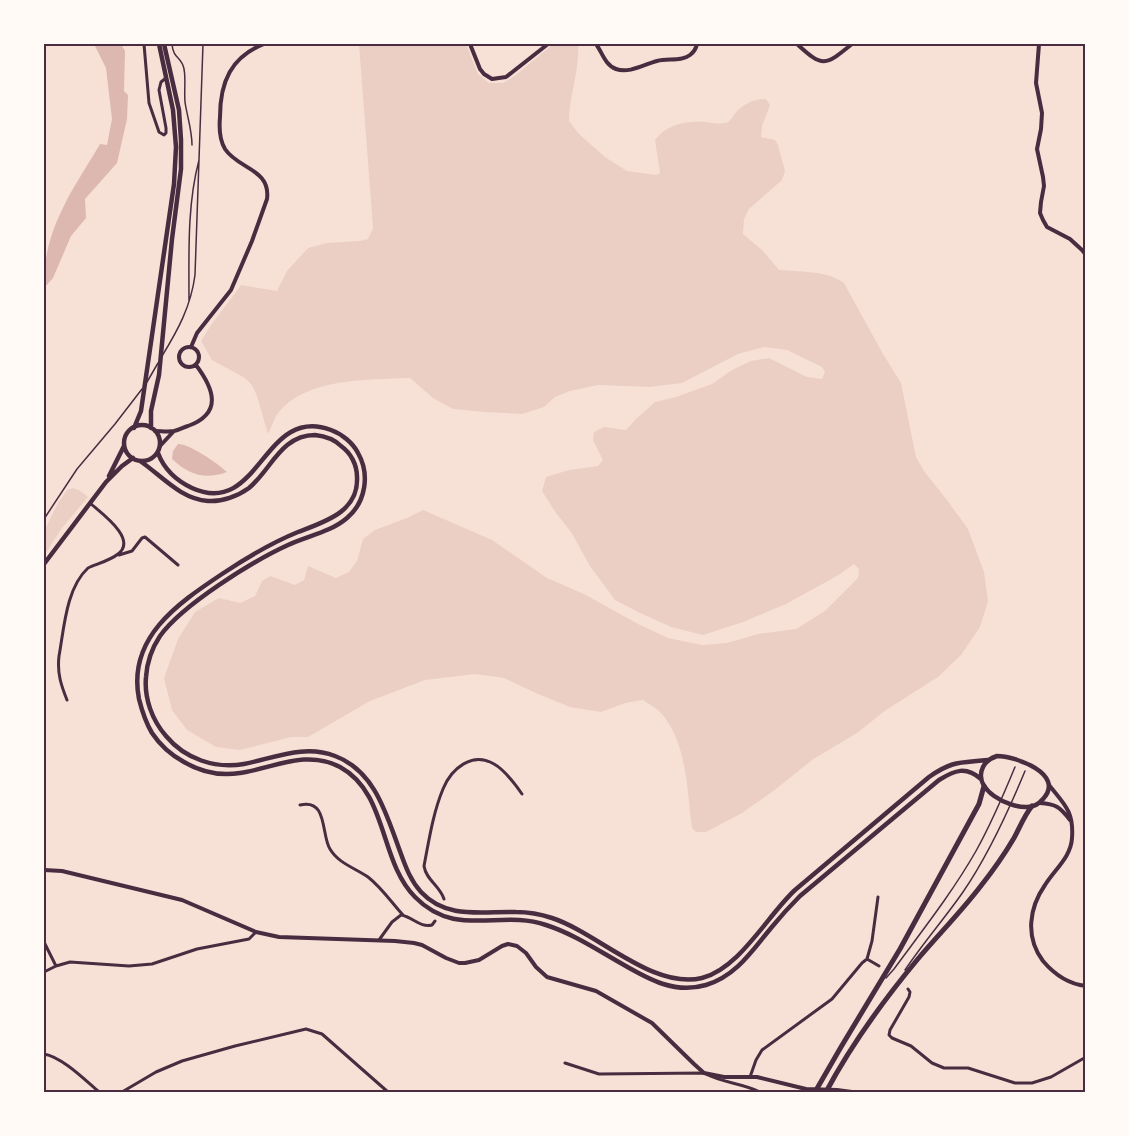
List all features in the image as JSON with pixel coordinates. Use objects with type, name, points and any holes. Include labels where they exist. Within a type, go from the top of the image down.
[{"type":"highway","points":[[815,1092],[900,950],[979,804],[984,786]]},
{"type":"highway","points":[[826,1092],[850,1052],[892,992],[992,872],[1032,806]]},
{"type":"main road","points":[[106,482],[125,444],[127,435],[134,428],[139,417],[174,184],[176,159],[173,110],[159,44]]},
{"type":"main road","points":[[140,461],[150,460],[158,453],[160,446],[158,435],[153,429],[151,416],[159,375],[172,238],[181,178],[179,110],[164,44]]},
{"type":"main road","points":[[134,428],[139,426],[153,429]]},
{"type":"main road","points":[[125,444],[127,452],[133,458],[181,492],[208,501],[227,498],[246,490],[260,477],[285,446],[303,436],[315,435],[327,438],[340,444],[350,455],[356,468],[357,483],[353,498],[345,509],[326,521],[284,537],[247,558],[195,593],[157,626],[147,642],[140,663],[137,684],[140,704],[148,727],[160,744],[176,758],[194,767],[212,772],[234,774],[292,761],[313,759],[328,762],[349,773],[361,784],[370,799],[406,886],[417,899],[444,916],[462,921],[526,920],[540,922],[569,934],[656,982],[680,988],[706,985],[736,969],[781,916],[810,887],[948,774],[961,770],[971,772],[981,779],[993,795],[1018,806],[1032,806],[1039,803],[1047,793],[1048,784],[1044,775],[1034,766],[1008,756],[955,763],[943,768],[928,777],[795,890],[730,963],[706,977],[684,980],[659,975],[572,926],[539,914],[514,911],[473,913],[450,910],[434,903],[415,884],[405,866],[378,796],[364,776],[352,765],[332,755],[307,751],[236,765],[217,765],[202,761],[188,755],[169,740],[158,726],[148,702],[146,678],[150,655],[161,635],[172,622],[241,571],[285,546],[338,525],[353,512],[360,501],[365,483],[362,462],[356,448],[344,437],[330,430],[309,427],[295,430],[277,442],[241,484],[229,490],[212,493],[196,490],[176,478],[166,469],[158,453]]},
{"type":"main road","points":[[44,564],[106,482],[133,458]]},
{"type":"main road","points":[[981,779],[983,768],[988,760]]},
{"type":"street","points":[[144,44],[149,103],[161,135],[166,133],[166,128],[159,90],[161,82],[166,78]]},
{"type":"street","points":[[191,347],[199,354],[196,365],[191,368],[185,367],[179,360],[179,354],[182,350],[191,347],[197,333],[231,290],[267,199],[268,193],[264,181],[227,152],[221,140],[219,128],[221,93],[226,78],[241,58],[264,44]]},
{"type":"street","points":[[470,44],[480,69],[492,79],[506,77],[548,44]]},
{"type":"street","points":[[596,44],[612,68],[619,71],[660,60],[688,57],[696,49],[697,44]]},
{"type":"street","points":[[797,44],[812,57],[821,61],[833,59],[852,44]]},
{"type":"street","points":[[1039,44],[1036,83],[1042,113],[1037,149],[1044,177],[1040,213],[1047,227],[1070,239],[1086,255]]},
{"type":"street","points":[[160,446],[174,431],[200,420],[212,406],[210,389],[196,365]]},
{"type":"street","points":[[153,429],[174,431]]},
{"type":"street","points":[[90,503],[113,524],[124,538],[124,548],[117,555]]},
{"type":"street","points":[[67,700],[60,682],[59,656],[72,592],[88,568],[132,551],[145,537],[178,566]]},
{"type":"street","points":[[444,899],[426,874],[424,866],[435,810],[450,776],[468,761],[477,759],[488,761],[500,768],[522,794]]},
{"type":"street","points":[[1048,784],[1068,808],[1072,835],[1065,860],[1045,884],[1034,903],[1030,925],[1035,948],[1049,968],[1069,982],[1086,986]]},
{"type":"street","points":[[1039,803],[1057,806],[1071,821]]},
{"type":"street","points":[[300,805],[308,804],[316,809],[323,819],[326,840],[331,851],[341,861],[373,882],[403,915],[427,926],[432,925],[435,921]]},
{"type":"street","points":[[44,870],[62,871],[182,900],[256,932],[279,937],[414,943],[446,958],[465,963],[479,960],[502,946],[513,945],[522,949],[536,967],[551,980],[592,989],[647,1020],[704,1073],[716,1079],[760,1092]]},
{"type":"street","points":[[750,1077],[762,1050],[832,999],[867,959],[878,897]]},
{"type":"street","points":[[379,940],[394,920],[403,915]]},
{"type":"street","points":[[44,972],[70,962],[129,966],[152,964],[197,949],[249,939],[256,932]]},
{"type":"street","points":[[44,942],[56,966]]},
{"type":"street","points":[[867,959],[879,966]]},
{"type":"street","points":[[908,989],[910,995],[890,1030],[890,1035],[932,1063],[944,1068],[968,1068],[1015,1083],[1032,1083],[1051,1077],[1086,1057]]},
{"type":"street","points":[[122,1092],[156,1072],[182,1061],[306,1029],[322,1034],[388,1092]]},
{"type":"street","points":[[44,1054],[52,1055],[99,1092]]},
{"type":"street","points":[[565,1064],[599,1074],[704,1073],[724,1077],[768,1079],[806,1089],[852,1092]]},
{"type":"lane","points":[[44,519],[77,469],[143,388],[175,334],[189,304],[196,267],[203,44]]},
{"type":"lane","points":[[189,304],[191,203],[200,156]]},
{"type":"lane","points":[[879,984],[894,969],[959,878],[994,816],[1015,767]]},
{"type":"lane","points":[[892,992],[912,960],[974,876],[1025,771]]},
{"type":"path","points":[[172,44],[174,53],[184,69],[185,106],[192,145]]},
{"type":"shaded area","points":[[94,44],[121,44],[125,51],[124,91],[128,95],[127,119],[117,163],[85,199],[86,218],[71,236],[53,278],[44,288],[46,258],[58,219],[70,193],[100,144],[107,145],[112,119],[106,68]]},
{"type":"shaded area","points":[[359,44],[466,44],[478,74],[489,83],[503,83],[553,44],[578,44],[569,121],[579,134],[605,157],[627,171],[657,175],[660,173],[655,140],[665,130],[691,122],[726,123],[747,104],[766,99],[770,105],[762,126],[761,137],[775,140],[785,171],[782,180],[749,209],[744,219],[743,234],[762,250],[779,270],[821,274],[844,283],[901,383],[916,457],[968,529],[984,572],[988,601],[980,627],[961,655],[938,677],[886,710],[857,733],[812,760],[742,813],[706,832],[696,832],[692,828],[687,782],[675,736],[659,711],[643,700],[625,703],[601,712],[570,707],[504,678],[475,674],[425,680],[370,701],[308,737],[291,737],[240,750],[216,747],[187,730],[172,710],[164,678],[178,639],[195,612],[219,598],[240,603],[255,596],[262,581],[270,576],[295,585],[304,580],[308,566],[336,578],[349,572],[357,561],[363,539],[375,530],[423,510],[492,540],[547,578],[584,594],[638,624],[668,638],[702,645],[727,643],[758,634],[796,629],[825,611],[858,578],[859,569],[854,564],[786,604],[743,622],[703,635],[671,627],[615,600],[590,566],[571,532],[542,491],[546,477],[569,470],[598,466],[603,460],[593,440],[594,432],[604,427],[626,430],[655,402],[712,384],[732,370],[751,361],[769,358],[807,377],[822,379],[825,372],[822,367],[787,350],[764,347],[738,354],[682,383],[650,387],[598,385],[570,391],[555,397],[544,407],[522,414],[453,409],[433,398],[410,378],[358,380],[322,387],[290,401],[278,413],[268,434],[252,385],[245,378],[212,360],[201,341],[241,285],[277,291],[287,271],[308,248],[327,243],[368,239],[373,228]]},
{"type":"shaded area","points":[[178,444],[196,450],[227,472],[204,476],[185,469],[172,459],[173,451]]},
{"type":"shaded area","points":[[73,488],[88,497],[62,528],[44,556],[44,531],[58,503],[67,490]]}]
